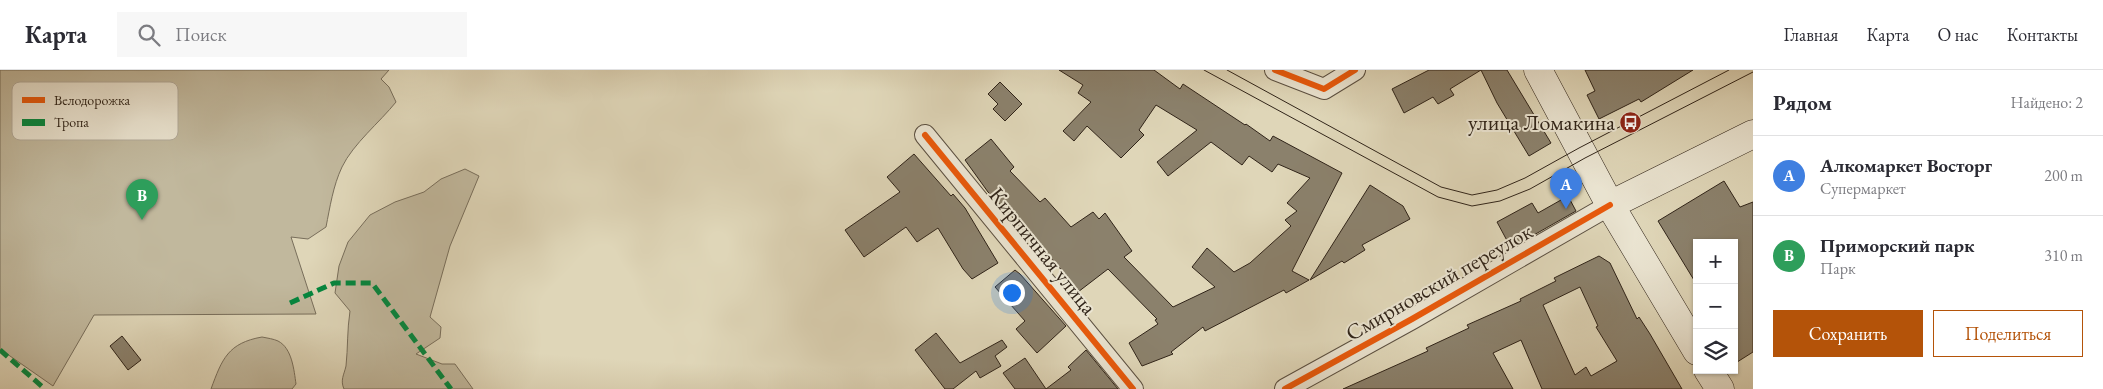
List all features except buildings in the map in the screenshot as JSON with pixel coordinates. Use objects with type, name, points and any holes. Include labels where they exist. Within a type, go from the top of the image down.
[{"type":"main road","points":[[1538,70],[1610,205],[1693,343]]},
{"type":"main road","name":"Смирновский переулок","points":[[1610,205],[1753,134]]},
{"type":"main road","points":[[1711,374],[1720,389]]},
{"type":"street","points":[[1275,70],[1324,88],[1355,70]]},
{"type":"street","name":"Кирпичная улица","points":[[925,135],[1133,389]]},
{"type":"street","name":"Смирновский переулок","points":[[1285,389],[1412,319],[1610,205]]},
{"type":"shaded area","points":[[0,70],[389,70],[381,79],[389,87],[396,102],[347,158],[334,189],[326,227],[308,239],[291,237],[316,314],[94,315],[53,386],[0,349]]},
{"type":"shaded area","points":[[465,169],[479,176],[450,246],[430,317],[441,327],[440,338],[416,354],[442,364],[455,364],[473,389],[344,389],[342,380],[346,366],[350,311],[335,293],[339,266],[348,242],[370,215],[395,202],[424,192],[441,179]]},
{"type":"shaded area","points":[[262,337],[283,344],[289,354],[296,384],[292,389],[211,389],[219,369],[228,354],[241,343]]},
{"type":"tram line","points":[[1204,70],[1438,197],[1472,206],[1500,201],[1530,189],[1585,158],[1753,72]]},
{"type":"tram line","points":[[1227,70],[1441,187],[1472,195],[1497,190],[1525,178],[1729,70]]},
{"type":"marked path","points":[[290,303],[334,283],[372,283],[451,389]]},
{"type":"marked path","points":[[0,350],[45,389]]},
{"type":"cycle path","points":[[1275,70],[1324,89],[1355,70]]},
{"type":"cycle path","points":[[925,135],[1133,389]]},
{"type":"cycle path","points":[[1285,389],[1412,319],[1610,205]]},
{"type":"place","name":"улица Ломакина","points":[[1631,122]]},
{"type":"place","name":"Алкомаркет Восторг","points":[[1566,209]]},
{"type":"place","name":"Приморский парк","points":[[142,220]]}]
